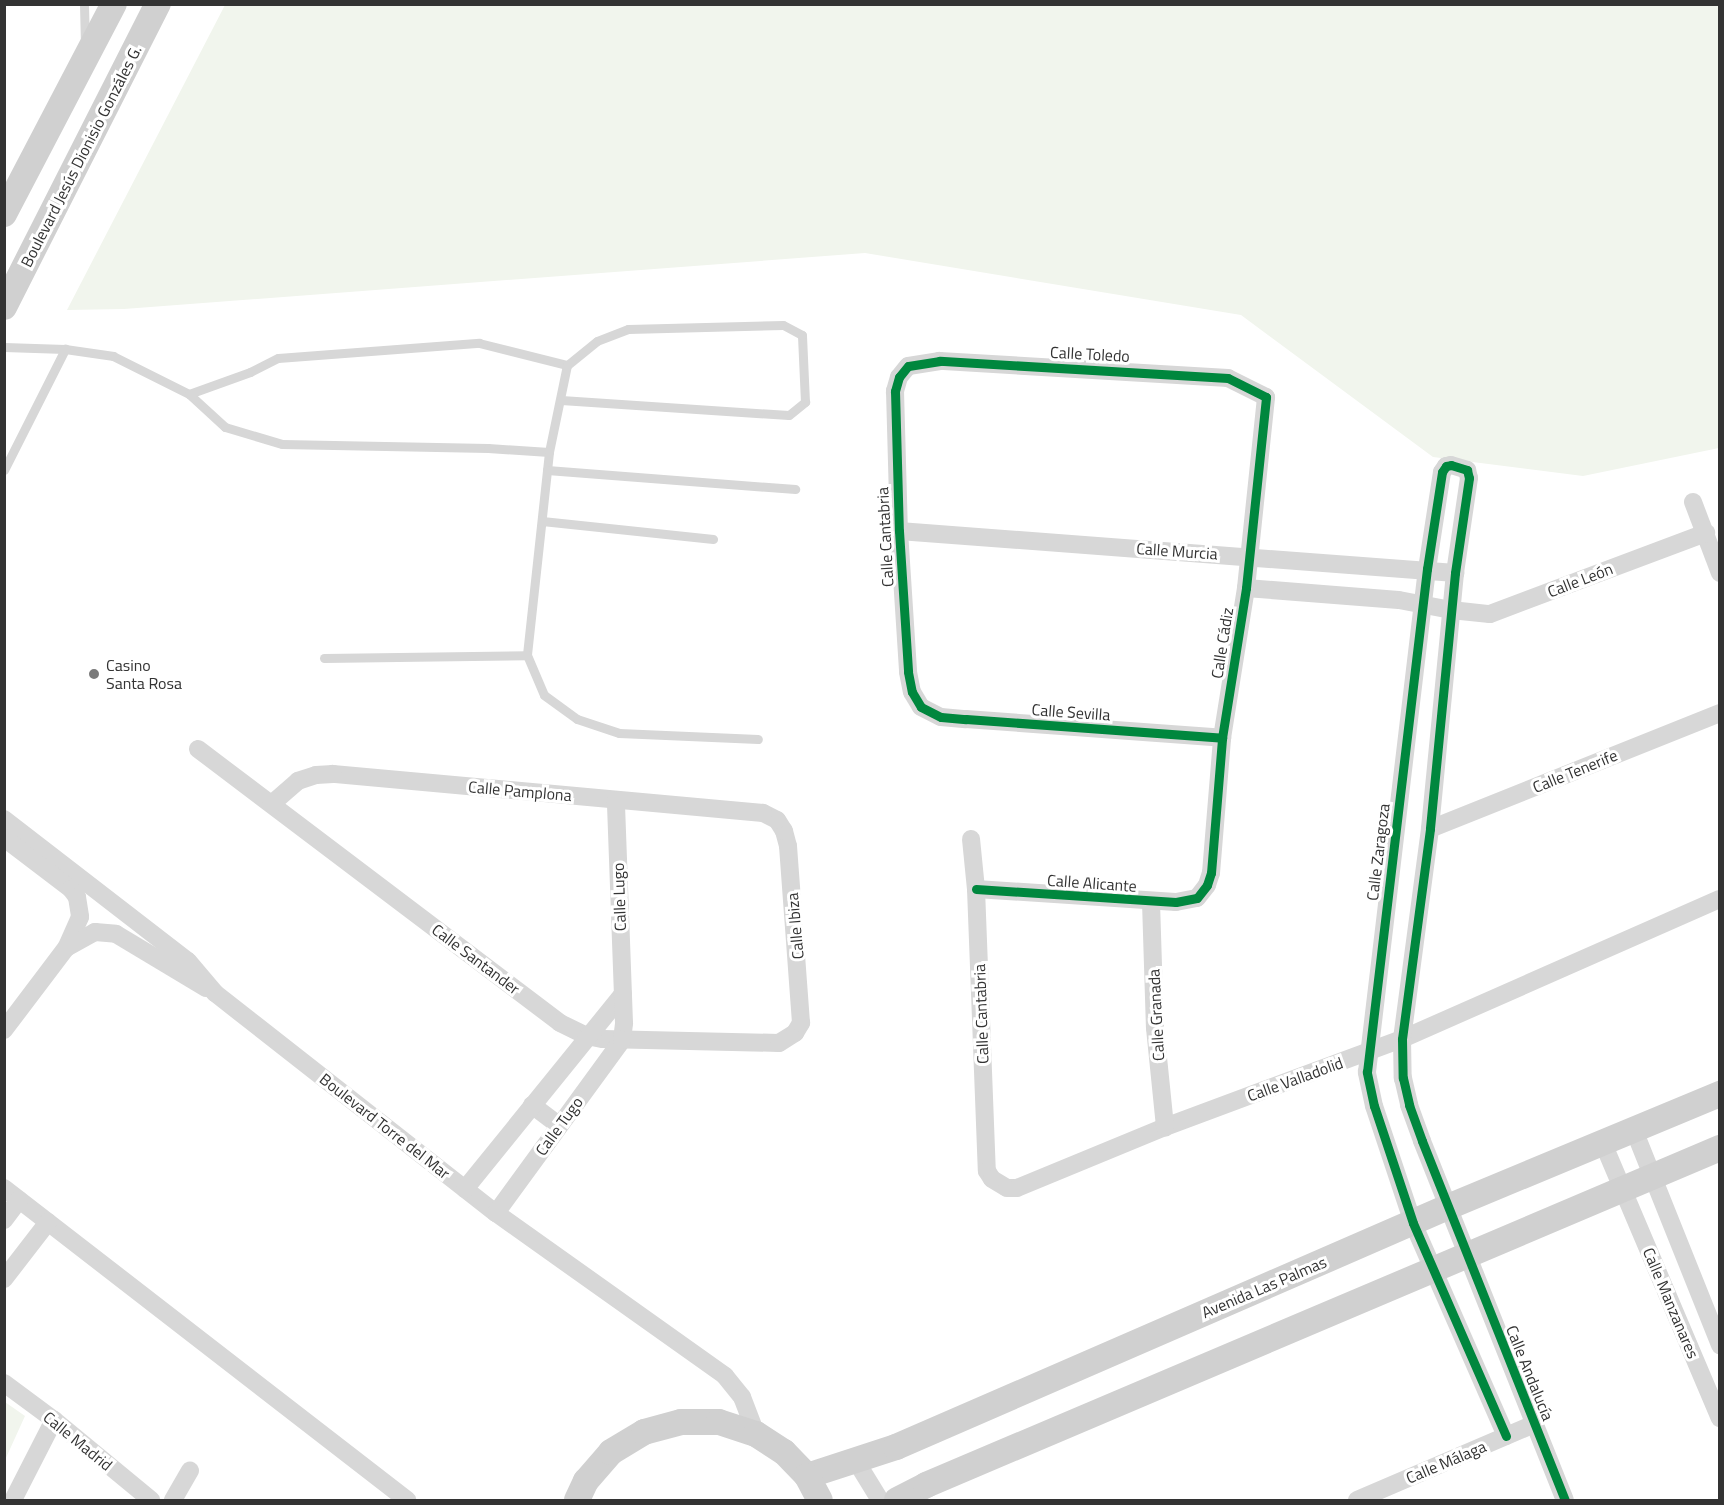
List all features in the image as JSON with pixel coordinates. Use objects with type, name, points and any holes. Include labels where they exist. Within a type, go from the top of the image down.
[{"type":"street","points":[[4,214],[114,4]]},
{"type":"street","name":"Boulevard Jesús Dionisio Gonzáles G.","points":[[4,307],[158,4]]},
{"type":"street","name":"Calle Toledo","points":[[908,366],[940,361],[1228,378],[1266,397]]},
{"type":"street","name":"Calle Cantabria","points":[[908,366],[899,378],[895,391],[899,531],[908,672],[912,692],[921,707]]},
{"type":"street","name":"Calle Cádiz","points":[[1202,892],[1211,873],[1222,738],[1246,588],[1266,397]]},
{"type":"street","name":"Calle Zaragoza","points":[[1433,1270],[1413,1223],[1369,1088],[1367,1053],[1427,569],[1441,480],[1446,466],[1457,465],[1467,470],[1469,484],[1455,573]]},
{"type":"street","points":[[1693,502],[1719,573]]},
{"type":"street","name":"Calle Murcia","points":[[899,531],[1427,569],[1455,573]]},
{"type":"street","name":"Calle León","points":[[1451,610],[1490,614],[1706,533]]},
{"type":"street","points":[[1448,1207],[1405,1090],[1402,1039],[1430,829],[1455,573]]},
{"type":"street","points":[[1246,588],[1399,600],[1451,610]]},
{"type":"street","name":"Calle Sevilla","points":[[921,707],[942,717],[1222,738]]},
{"type":"street","name":"Calle Tenerife","points":[[1430,829],[1719,713]]},
{"type":"street","name":"Calle Santander","points":[[198,749],[560,1023],[586,1036],[621,1040],[779,1044],[795,1034]]},
{"type":"street","name":"Calle Pamplona","points":[[272,804],[298,782],[316,775],[333,774],[748,811],[777,820]]},
{"type":"street","name":"Calle Lugo","points":[[616,801],[623,994],[621,1040]]},
{"type":"street","name":"Boulevard Torre del Mar","points":[[4,819],[188,961],[215,993],[495,1213],[725,1376],[742,1397],[756,1434]]},
{"type":"street","name":"Calle Ibiza","points":[[777,820],[784,831],[788,846],[801,1009],[801,1023],[795,1034]]},
{"type":"street","points":[[4,838],[71,889],[77,897],[80,917],[66,948],[4,1030]]},
{"type":"street","name":"Calle Cantabria","points":[[971,838],[976,889],[987,1171],[999,1185]]},
{"type":"street","name":"Calle Alicante","points":[[976,889],[1151,902],[1188,900],[1197,898],[1202,892]]},
{"type":"street","name":"Calle Valladolid","points":[[999,1185],[1017,1188],[1165,1127],[1367,1053],[1719,899]]},
{"type":"street","name":"Calle Granada","points":[[1151,902],[1155,1028],[1165,1127]]},
{"type":"street","points":[[66,948],[95,932],[116,934],[215,993]]},
{"type":"street","points":[[586,1036],[623,994]]},
{"type":"street","name":"Calle Tugo","points":[[465,1188],[586,1036]]},
{"type":"street","name":"Calle Tugo","points":[[495,1213],[621,1040]]},
{"type":"street","name":"Avenida Las Palmas","points":[[807,1476],[896,1447],[1448,1207],[1719,1094]]},
{"type":"street","points":[[532,1105],[559,1125]]},
{"type":"street","name":"Calle Manzanares","points":[[1634,1130],[1719,1345]]},
{"type":"street","name":"Calle Manzanares","points":[[1603,1143],[1719,1418]]},
{"type":"street","points":[[897,1500],[926,1485],[1719,1148]]},
{"type":"street","points":[[4,1188],[407,1500]]},
{"type":"street","points":[[4,1220],[19,1200]]},
{"type":"street","name":"Calle Andalucía","points":[[1448,1207],[1565,1500]]},
{"type":"street","points":[[4,1279],[48,1222]]},
{"type":"street","points":[[1433,1270],[1506,1436]]},
{"type":"street","name":"Calle Madrid","points":[[4,1383],[54,1420],[151,1500]]},
{"type":"street","points":[[13,1500],[54,1420]]},
{"type":"street","points":[[577,1500],[586,1481],[611,1452],[644,1432],[681,1422],[710,1422],[756,1434],[784,1452],[807,1476],[820,1500]]},
{"type":"street","name":"Calle Málaga","points":[[1357,1500],[1534,1424]]},
{"type":"street","points":[[856,1461],[880,1500]]},
{"type":"street","points":[[173,1500],[190,1470]]},
{"type":"lane","points":[[84,4],[85,60]]},
{"type":"lane","points":[[561,400],[789,415],[805,402],[802,335],[783,326],[628,329],[597,341],[567,364],[547,470],[527,655],[544,695],[577,719],[619,734],[758,739]]},
{"type":"lane","points":[[189,394],[250,372],[278,358],[479,343],[567,364]]},
{"type":"lane","points":[[4,347],[65,348],[113,356],[189,394],[225,427],[282,444],[488,448],[549,452]]},
{"type":"lane","points":[[4,470],[65,348]]},
{"type":"lane","points":[[547,470],[795,489]]},
{"type":"lane","points":[[542,521],[714,539]]},
{"type":"lane","points":[[324,658],[527,655]]},
{"type":"shaded area","points":[[225,5],[1719,5],[1719,448],[1583,476],[1433,457],[1241,315],[865,253],[124,309],[67,310]]},
{"type":"shaded area","points":[[5,1402],[25,1416],[5,1460]]},
{"type":"cycle path","points":[[976,889],[1176,902],[1197,898],[1207,885],[1211,873],[1222,738],[1246,588],[1266,397],[1228,378],[940,361],[908,366],[899,377],[895,391],[899,531],[908,672],[912,692],[921,707],[941,717],[1222,738]]},
{"type":"cycle path","points":[[1506,1436],[1413,1223],[1374,1106],[1367,1072],[1427,569],[1442,472],[1446,466],[1451,465],[1467,470],[1469,478],[1455,573],[1430,829],[1402,1039],[1403,1078],[1409,1105],[1422,1141],[1565,1500]]},
{"type":"place","name":"Casino Santa Rosa","points":[[94,674]]}]
